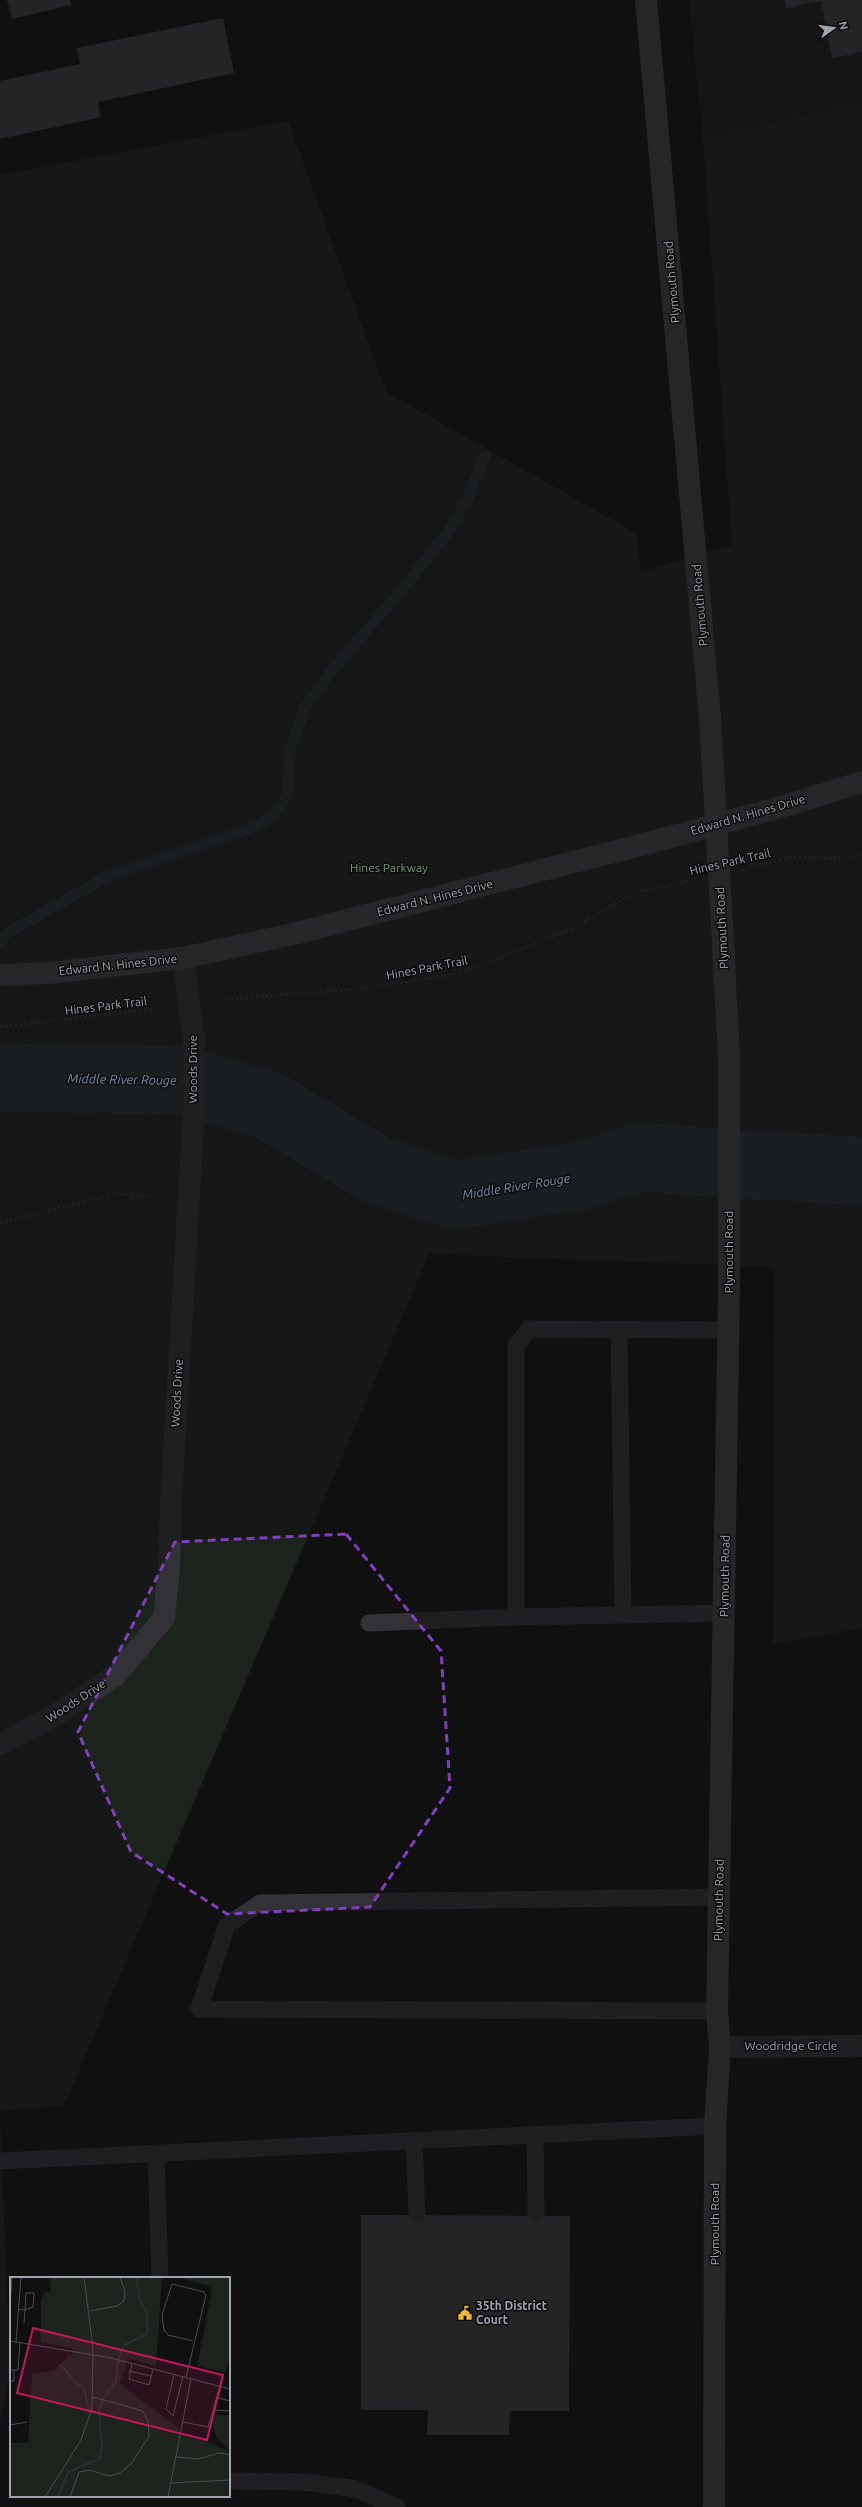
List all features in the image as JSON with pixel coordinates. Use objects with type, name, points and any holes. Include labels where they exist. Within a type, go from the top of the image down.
[{"type":"main road","name":"Plymouth Road","points":[[646,0],[710,718],[729,1057],[729,1292],[717,2011],[720,2047],[715,2126],[714,2507]]},
{"type":"main road","name":"Edward N. Hines Drive","points":[[0,975],[48,973],[183,958],[297,933],[648,843],[788,805],[862,782]]},
{"type":"street","name":"Woods Drive","points":[[0,1744],[54,1716],[116,1675],[164,1618],[170,1569],[170,1501],[193,1126],[194,1039],[183,958]]},
{"type":"street","name":"Woodridge Circle","points":[[720,2047],[862,2046]]},
{"type":"lane","points":[[516,1617],[516,1346],[529,1329],[728,1330]]},
{"type":"lane","points":[[619,1329],[623,1615]]},
{"type":"lane","points":[[369,1623],[516,1617],[724,1613]]},
{"type":"lane","points":[[717,2011],[199,2009],[227,1925],[260,1903],[719,1897]]},
{"type":"lane","points":[[0,2161],[715,2126]]},
{"type":"lane","points":[[535,2135],[536,2215]]},
{"type":"lane","points":[[414,2141],[417,2215]]},
{"type":"lane","points":[[156,2154],[160,2277]]},
{"type":"lane","points":[[230,2481],[303,2482],[356,2489],[397,2507]]},
{"type":"path","name":"Hines Park Trail","points":[[747,867],[792,857],[846,859],[862,854]]},
{"type":"path","name":"Hines Park Trail","points":[[0,1027],[189,1003],[379,987],[465,972],[573,928],[634,893],[694,880]]},
{"type":"path","points":[[0,1223],[114,1194],[188,1199]]},
{"type":"highlighted area","points":[[346,1534],[441,1651],[450,1788],[370,1907],[227,1914],[131,1852],[78,1732],[175,1542]]},
{"type":"shaded area","points":[[689,0],[862,0],[862,102],[703,139]]},
{"type":"green space","name":"Hines Parkway","points":[[862,102],[862,1628],[773,1644],[775,1267],[429,1254],[64,2105],[0,2111],[0,175],[288,121],[386,392],[636,533],[641,572],[732,545],[703,139]]},
{"type":"green space","points":[[0,2117],[10,2369],[0,2424]]},
{"type":"building","points":[[7,0],[70,0],[71,5],[12,19]]},
{"type":"building","points":[[785,0],[862,0],[862,52],[832,58],[821,1],[786,8]]},
{"type":"building","points":[[223,18],[234,73],[98,102],[101,117],[0,139],[0,81],[80,64],[77,48]]},
{"type":"building","name":"35th District Court","points":[[361,2215],[570,2216],[569,2411],[510,2411],[509,2435],[427,2435],[428,2410],[361,2410]]},
{"type":"waterway","points":[[0,944],[4,935],[108,876],[243,831],[258,825],[276,812],[288,794],[290,750],[305,708],[328,675],[406,585],[449,531],[467,500],[485,456]]},
{"type":"waterway","name":"Middle River Rouge","points":[[0,1078],[181,1080],[268,1105],[375,1169],[455,1195],[580,1176],[641,1157],[732,1164],[862,1171]]},
{"type":"place","name":"35th District Court","points":[[465,2313]]}]
